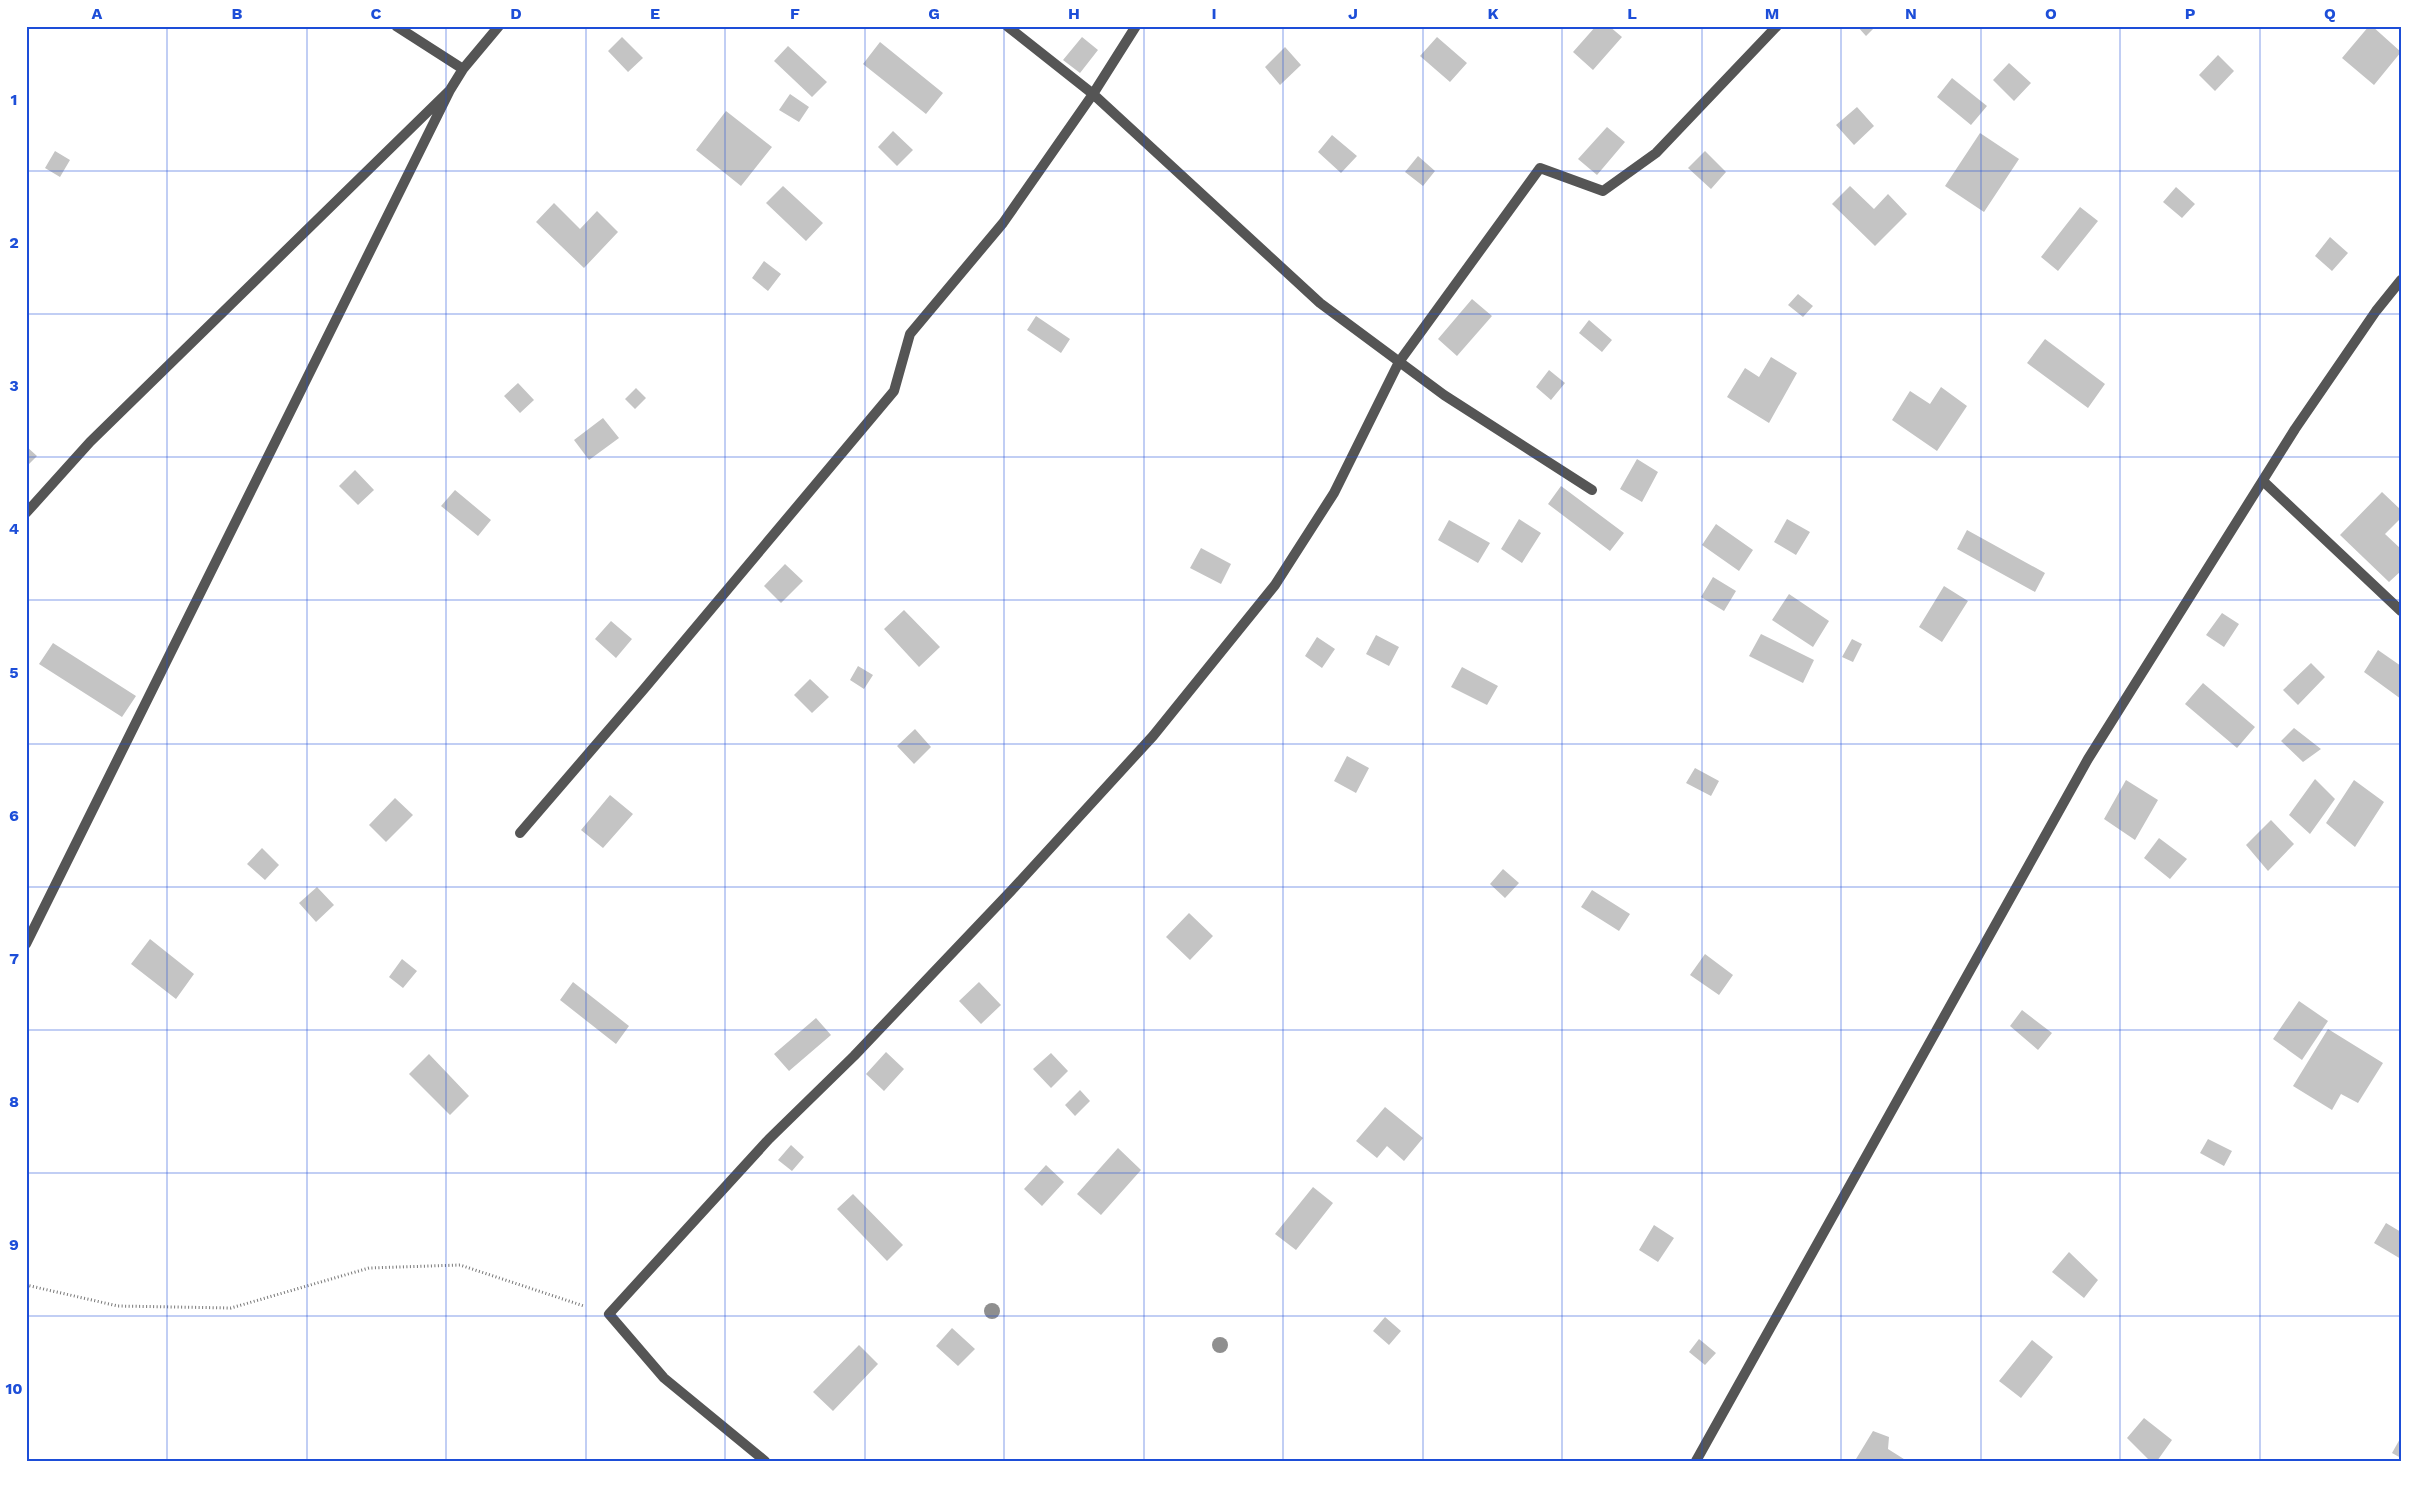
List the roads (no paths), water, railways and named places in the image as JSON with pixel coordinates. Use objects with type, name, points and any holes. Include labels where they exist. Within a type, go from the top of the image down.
[{"type":"street","points":[[396,26],[463,69]]},
{"type":"street","points":[[26,944],[450,90],[463,69],[499,26]]},
{"type":"street","points":[[1006,26],[1093,94],[1320,303],[1444,395],[1592,490]]},
{"type":"street","points":[[520,833],[651,682],[894,391],[910,334],[1002,223],[1093,94],[1136,26]]},
{"type":"street","points":[[765,1461],[664,1378],[608,1314],[769,1139],[854,1056],[1004,898],[1152,736],[1275,585],[1334,493],[1399,362],[1540,168],[1603,191],[1656,153],[1777,26]]},
{"type":"street","points":[[26,513],[90,442],[450,90]]},
{"type":"street","points":[[1696,1461],[2088,759],[2295,429],[2376,310],[2401,280]]},
{"type":"street","points":[[2263,481],[2401,611]]}]
